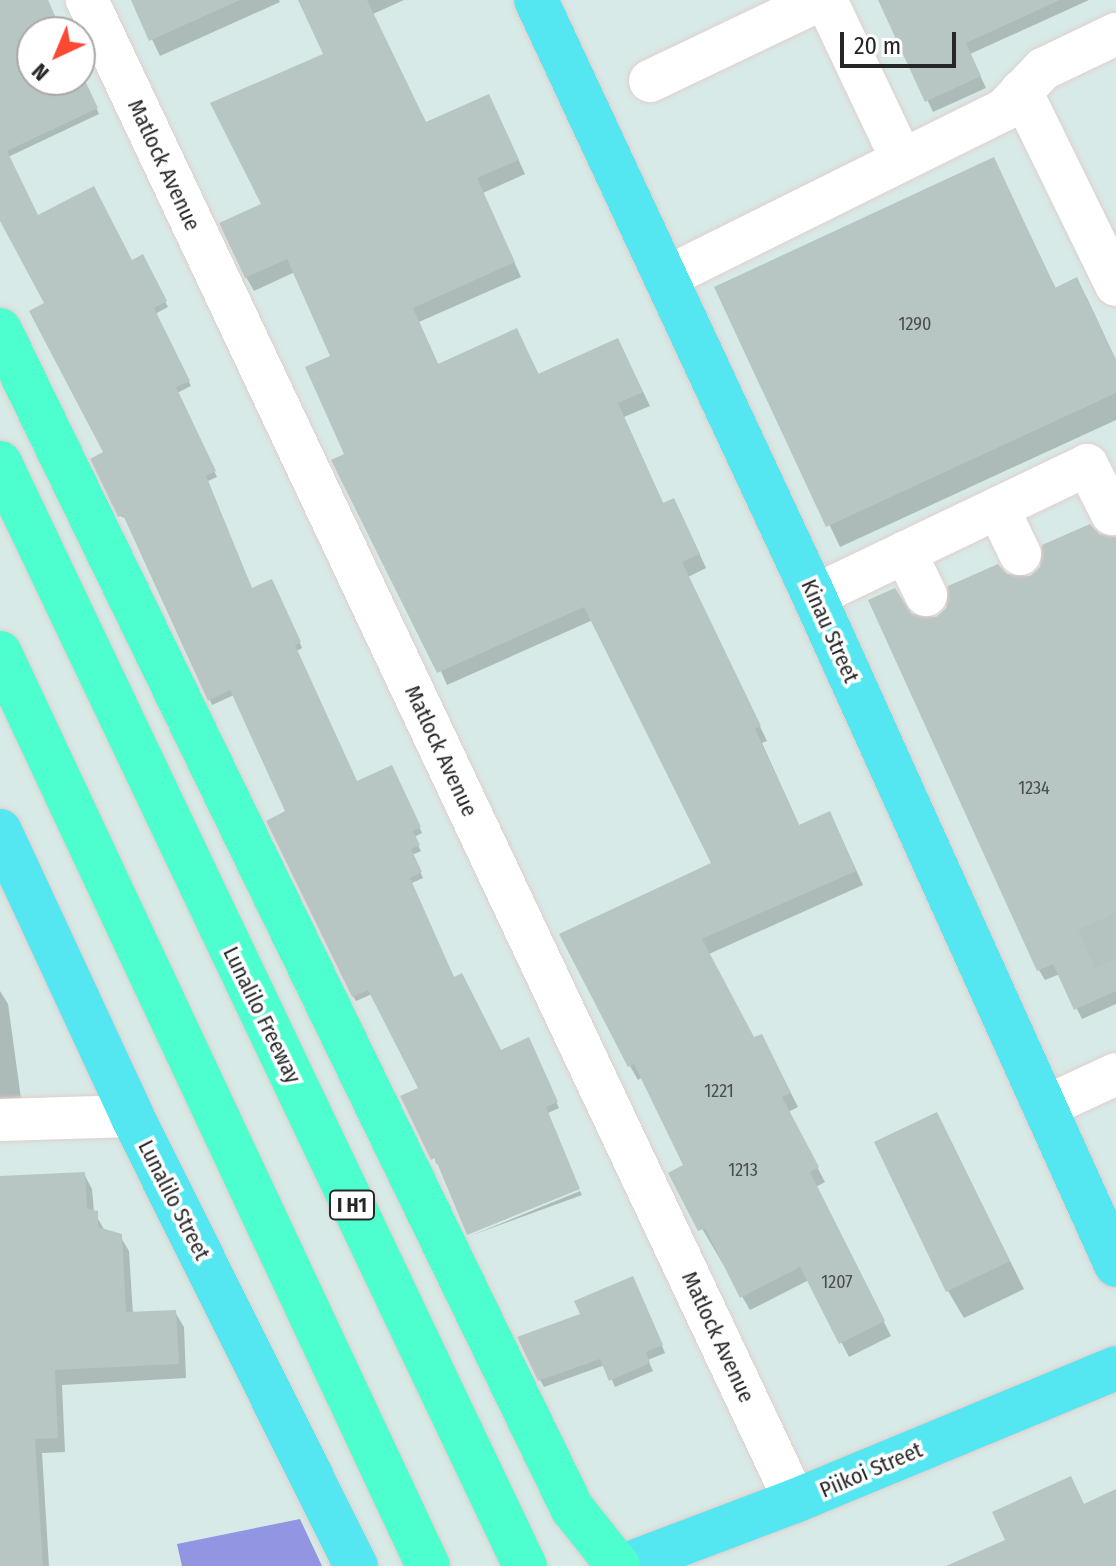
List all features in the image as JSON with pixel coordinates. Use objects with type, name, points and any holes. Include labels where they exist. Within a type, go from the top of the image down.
[{"type":"highway","points":[[0,330],[572,1508],[620,1566]]},
{"type":"highway","name":"Lunalilo Freeway","points":[[0,463],[525,1566]]},
{"type":"highway","points":[[0,653],[428,1566]]},
{"type":"main road","name":"Kinau Street","points":[[536,0],[814,596],[1116,1265]]},
{"type":"main road","name":"Lunalilo Street","points":[[0,831],[132,1116],[356,1566]]},
{"type":"main road","name":"Piikoi Street","points":[[620,1566],[795,1501],[1116,1368]]},
{"type":"street","name":"Matlock Avenue","points":[[87,0],[795,1501]]},
{"type":"street","points":[[650,81],[823,0],[902,160]]},
{"type":"street","points":[[667,277],[1004,110],[1043,69],[1116,34]]},
{"type":"street","points":[[1021,91],[1116,285]]},
{"type":"street","points":[[814,596],[1087,465],[1111,503]]},
{"type":"street","points":[[998,508],[1020,554]]},
{"type":"street","points":[[905,552],[926,595]]},
{"type":"street","points":[[1045,1107],[1116,1074]]},
{"type":"street","points":[[0,1120],[132,1116]]},
{"type":"shaded area","points":[[300,1519],[322,1566],[182,1566],[177,1544]]},
{"type":"building","points":[[0,0],[48,0],[55,16],[16,16],[16,96],[92,96],[98,108],[7,151],[38,215],[94,186],[132,260],[143,254],[167,301],[154,308],[190,381],[176,387],[216,471],[206,476],[252,588],[272,579],[301,642],[295,645],[357,781],[392,765],[421,827],[413,831],[420,845],[411,849],[422,872],[410,878],[454,977],[462,973],[501,1050],[529,1037],[558,1102],[546,1107],[580,1189],[467,1235],[435,1158],[431,1160],[400,1096],[418,1088],[368,990],[352,997],[266,821],[285,811],[230,690],[208,701],[123,515],[118,517],[90,459],[103,452],[29,311],[44,303],[0,221]]},
{"type":"building","points":[[131,0],[240,0],[149,41]]},
{"type":"building","points":[[298,0],[367,0],[426,122],[489,94],[519,160],[477,178],[515,262],[413,308],[438,364],[517,328],[538,374],[618,338],[643,392],[618,403],[663,503],[674,498],[700,554],[682,562],[761,726],[755,729],[799,825],[830,811],[856,871],[702,939],[754,1037],[762,1034],[791,1093],[782,1097],[819,1167],[810,1172],[885,1321],[839,1344],[800,1267],[740,1298],[705,1228],[698,1231],[668,1173],[683,1165],[634,1064],[628,1067],[559,934],[711,863],[584,607],[437,673],[331,460],[344,454],[305,367],[330,356],[287,259],[245,278],[219,223],[261,204],[210,103],[323,54]]},
{"type":"building","points":[[878,0],[1060,0],[966,43],[981,76],[925,102]]},
{"type":"building","points":[[994,157],[1055,288],[1077,277],[1116,361],[1116,393],[826,527],[714,287]]},
{"type":"building","points":[[1090,524],[1100,534],[1116,537],[1116,991],[1074,1010],[1053,964],[1037,971],[868,600],[895,588],[912,614],[936,617],[946,608],[948,586],[998,564],[1007,574],[1030,576],[1040,567],[1042,545]]},
{"type":"building","points":[[937,1112],[1010,1261],[946,1292],[874,1142]]},
{"type":"building","points":[[85,1172],[87,1209],[98,1211],[98,1227],[122,1234],[126,1312],[176,1310],[179,1364],[55,1370],[58,1438],[35,1439],[43,1566],[0,1566],[0,1176]]},
{"type":"building","points":[[633,1276],[663,1345],[646,1352],[650,1363],[609,1381],[600,1359],[538,1381],[517,1337],[580,1314],[574,1301]]},
{"type":"building","points":[[1071,1476],[1084,1504],[1116,1489],[1116,1566],[946,1566],[1005,1540],[992,1512]]},
{"type":"tunnel","points":[[1097,921],[1116,964]]}]
